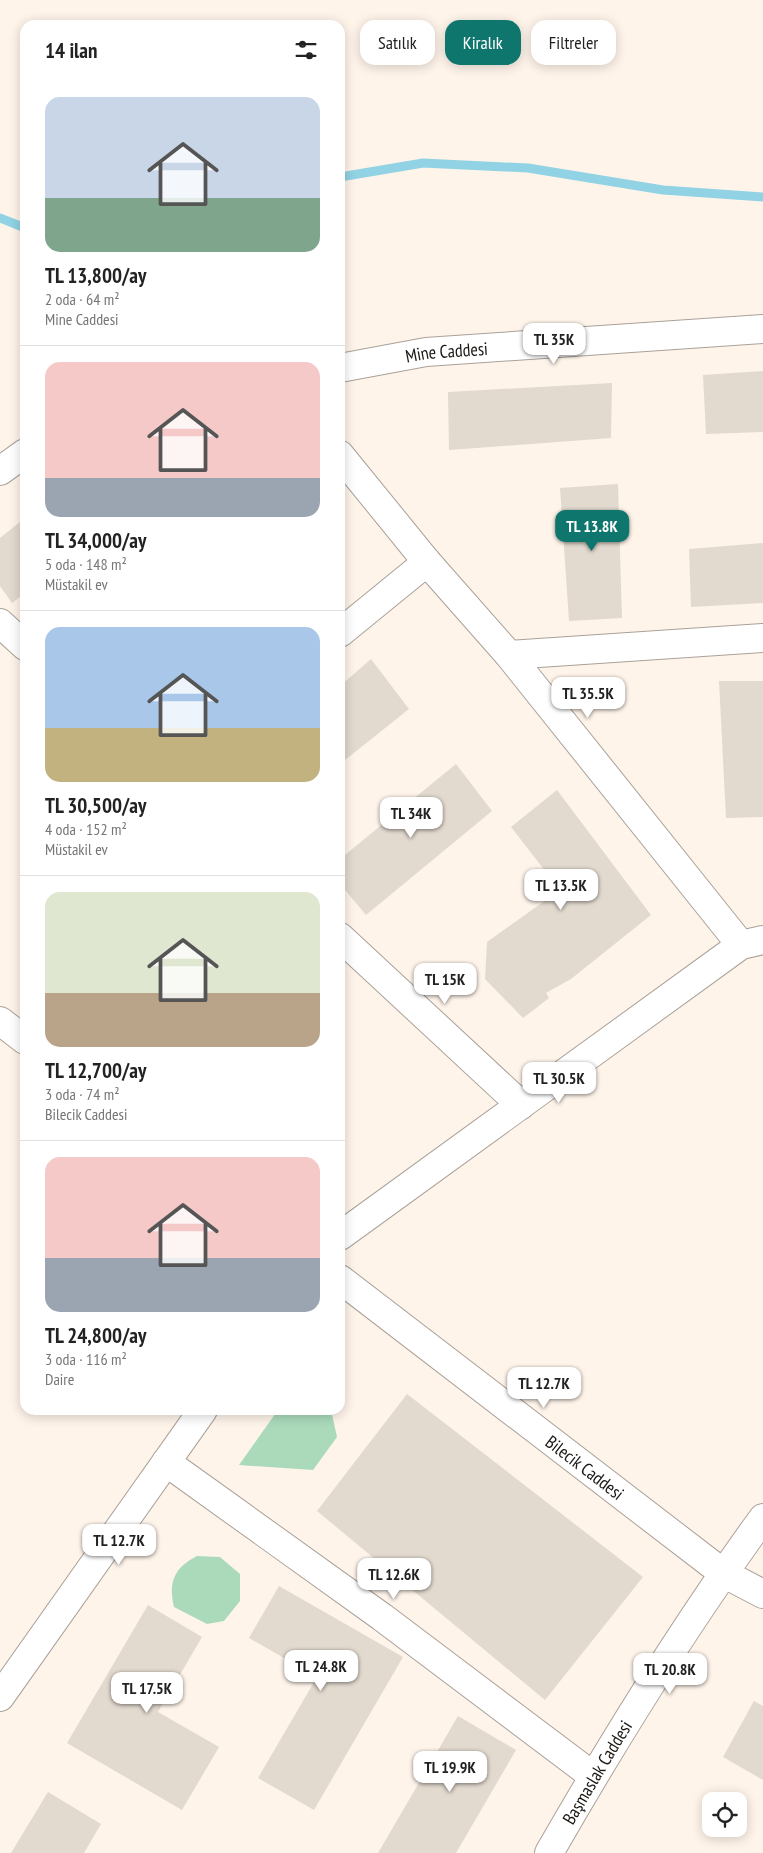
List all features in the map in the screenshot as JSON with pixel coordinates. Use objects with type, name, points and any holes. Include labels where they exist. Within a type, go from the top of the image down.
[{"type":"street","name":"Mine Caddesi","points":[[345,367],[426,352],[763,329]]},
{"type":"street","points":[[0,471],[20,457]]},
{"type":"street","points":[[345,461],[426,562],[509,655],[752,943],[521,1104],[345,1232]]},
{"type":"street","points":[[345,629],[426,562]]},
{"type":"street","points":[[0,623],[20,641]]},
{"type":"street","points":[[509,655],[763,638]]},
{"type":"street","points":[[345,942],[521,1104]]},
{"type":"street","points":[[0,1021],[20,1036]]},
{"type":"street","name":"Bilecik Caddesi","points":[[345,1283],[723,1573],[763,1594]]},
{"type":"street","points":[[0,1697],[199,1415]]},
{"type":"street","points":[[166,1462],[382,1617],[593,1776]]},
{"type":"street","name":"Başmaslak Caddesi","points":[[549,1853],[593,1776],[723,1573],[763,1518]]},
{"type":"green space","points":[[274,1415],[332,1415],[337,1437],[313,1470],[239,1465]]},
{"type":"green space","points":[[197,1556],[220,1557],[240,1574],[240,1601],[224,1621],[207,1624],[174,1607],[172,1590],[175,1577],[183,1566]]},
{"type":"building","points":[[763,371],[763,432],[706,434],[703,375]]},
{"type":"building","points":[[612,383],[611,438],[449,450],[448,392]]},
{"type":"building","points":[[618,484],[622,618],[569,621],[560,488]]},
{"type":"building","points":[[20,522],[20,597],[12,603],[0,586],[0,538]]},
{"type":"building","points":[[763,543],[763,603],[691,607],[689,549]]},
{"type":"building","points":[[371,659],[409,709],[345,760],[345,682]]},
{"type":"building","points":[[719,681],[763,681],[763,817],[726,818]]},
{"type":"building","points":[[456,764],[492,811],[366,915],[345,890],[345,855]]},
{"type":"building","points":[[557,790],[651,915],[571,979],[546,993],[549,998],[523,1018],[485,979],[487,942],[560,890],[511,827]]},
{"type":"building","points":[[407,1394],[643,1577],[545,1700],[317,1511]]},
{"type":"building","points":[[279,1586],[403,1657],[314,1810],[258,1778],[317,1677],[249,1638]]},
{"type":"building","points":[[148,1605],[202,1637],[158,1712],[219,1747],[182,1810],[67,1743]]},
{"type":"building","points":[[754,1701],[763,1706],[763,1780],[723,1757]]},
{"type":"building","points":[[458,1716],[516,1750],[456,1853],[378,1853]]},
{"type":"building","points":[[48,1792],[101,1824],[84,1853],[11,1853]]},
{"type":"waterway","points":[[345,176],[423,163],[528,168],[663,190],[763,197]]},
{"type":"waterway","points":[[0,218],[20,226]]}]
